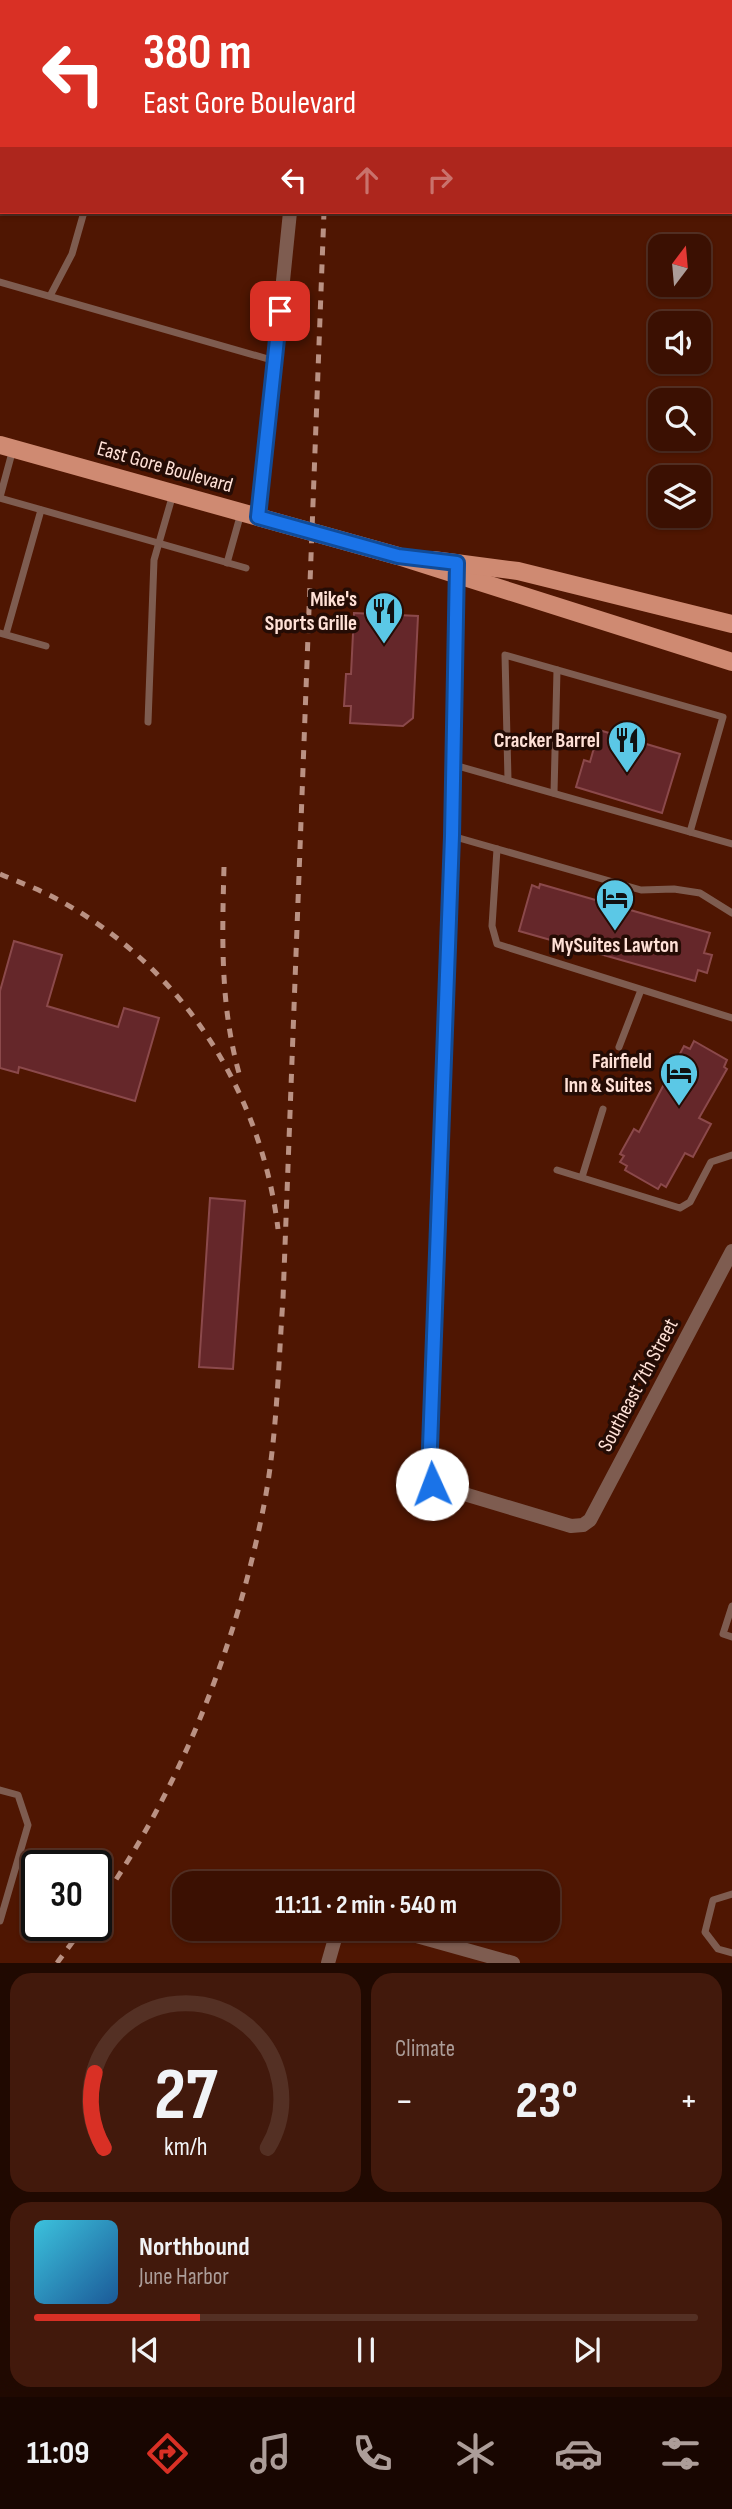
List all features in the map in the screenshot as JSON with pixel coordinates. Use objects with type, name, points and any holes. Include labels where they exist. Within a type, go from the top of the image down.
[{"type":"main road","name":"East Gore Boulevard","points":[[7,446],[398,556],[457,570],[732,662]]},
{"type":"main road","name":"East Gore Boulevard","points":[[457,570],[518,571],[732,624]]},
{"type":"street","points":[[250,515],[275,360],[290,214]]},
{"type":"street","points":[[452,836],[457,570]]},
{"type":"street","name":"Southeast 7th Street","points":[[452,836],[430,1461],[432,1484],[570,1526],[583,1525],[590,1520],[732,1251]]},
{"type":"street","points":[[328,1963],[334,1941]]},
{"type":"street","points":[[434,1941],[513,1963]]},
{"type":"lane","points":[[50,296],[72,254],[84,214]]},
{"type":"lane","points":[[0,282],[275,360]]},
{"type":"lane","points":[[7,446],[0,497],[246,568]]},
{"type":"lane","points":[[148,722],[154,565],[173,493]]},
{"type":"lane","points":[[41,510],[3,634],[46,646]]},
{"type":"lane","points":[[227,563],[250,515]]},
{"type":"lane","points":[[508,780],[505,655],[723,717],[690,832]]},
{"type":"lane","points":[[554,793],[556,670]]},
{"type":"lane","points":[[454,765],[732,844]]},
{"type":"lane","points":[[452,836],[641,890],[674,888],[700,893],[732,913]]},
{"type":"lane","points":[[497,849],[492,926],[497,943],[641,990],[732,1016]]},
{"type":"lane","points":[[619,1047],[641,990]]},
{"type":"lane","points":[[582,1177],[603,1109]]},
{"type":"lane","points":[[557,1170],[681,1208],[690,1202],[711,1162],[732,1155]]},
{"type":"lane","points":[[732,1606],[723,1633],[732,1636]]},
{"type":"lane","points":[[0,1790],[18,1795],[29,1825],[0,1921]]},
{"type":"lane","points":[[732,1894],[713,1900],[705,1932],[718,1949],[732,1953]]},
{"type":"building","name":"Mike's Sports Grille","points":[[354,613],[418,616],[413,718],[403,726],[350,723],[351,706],[344,706],[346,674],[351,674]]},
{"type":"building","name":"Cracker Barrel","points":[[599,730],[680,754],[662,813],[576,787],[584,760],[590,762]]},
{"type":"building","name":"MySuites Lawton","points":[[540,884],[710,933],[704,953],[712,955],[707,973],[698,970],[695,981],[519,931],[532,885],[539,888]]},
{"type":"building","points":[[14,941],[62,955],[47,1006],[118,1027],[124,1008],[159,1018],[135,1101],[19,1067],[18,1073],[0,1068],[0,991]]},
{"type":"building","name":"Fairfield Inn & Suites","points":[[694,1041],[727,1060],[724,1067],[727,1069],[699,1118],[711,1124],[693,1157],[685,1153],[666,1187],[661,1184],[658,1189],[625,1170],[627,1166],[620,1162],[624,1156],[620,1154],[634,1129],[639,1132],[684,1046],[690,1049]]},
{"type":"building","points":[[210,1198],[245,1201],[233,1369],[199,1367]]},
{"type":"railway","points":[[112,1885],[153,1817],[178,1768],[220,1667],[251,1563],[271,1458],[283,1299],[324,214]]},
{"type":"railway","points":[[224,867],[223,948],[226,1001],[241,1080]]},
{"type":"railway","points":[[0,874],[49,895],[95,922],[137,955],[174,992],[206,1034],[232,1078],[253,1126],[269,1177],[278,1229]]},
{"type":"railway","points":[[57,1963],[73,1941]]},
{"type":"place","name":"Mike's Sports Grille","points":[[384,645]]},
{"type":"place","name":"Cracker Barrel","points":[[627,774]]},
{"type":"place","name":"MySuites Lawton","points":[[615,932]]},
{"type":"place","name":"Fairfield Inn & Suites","points":[[679,1107]]},
{"type":"route","points":[[280,311],[258,517],[398,556],[457,563],[452,836],[429,1475],[432,1484]]}]
